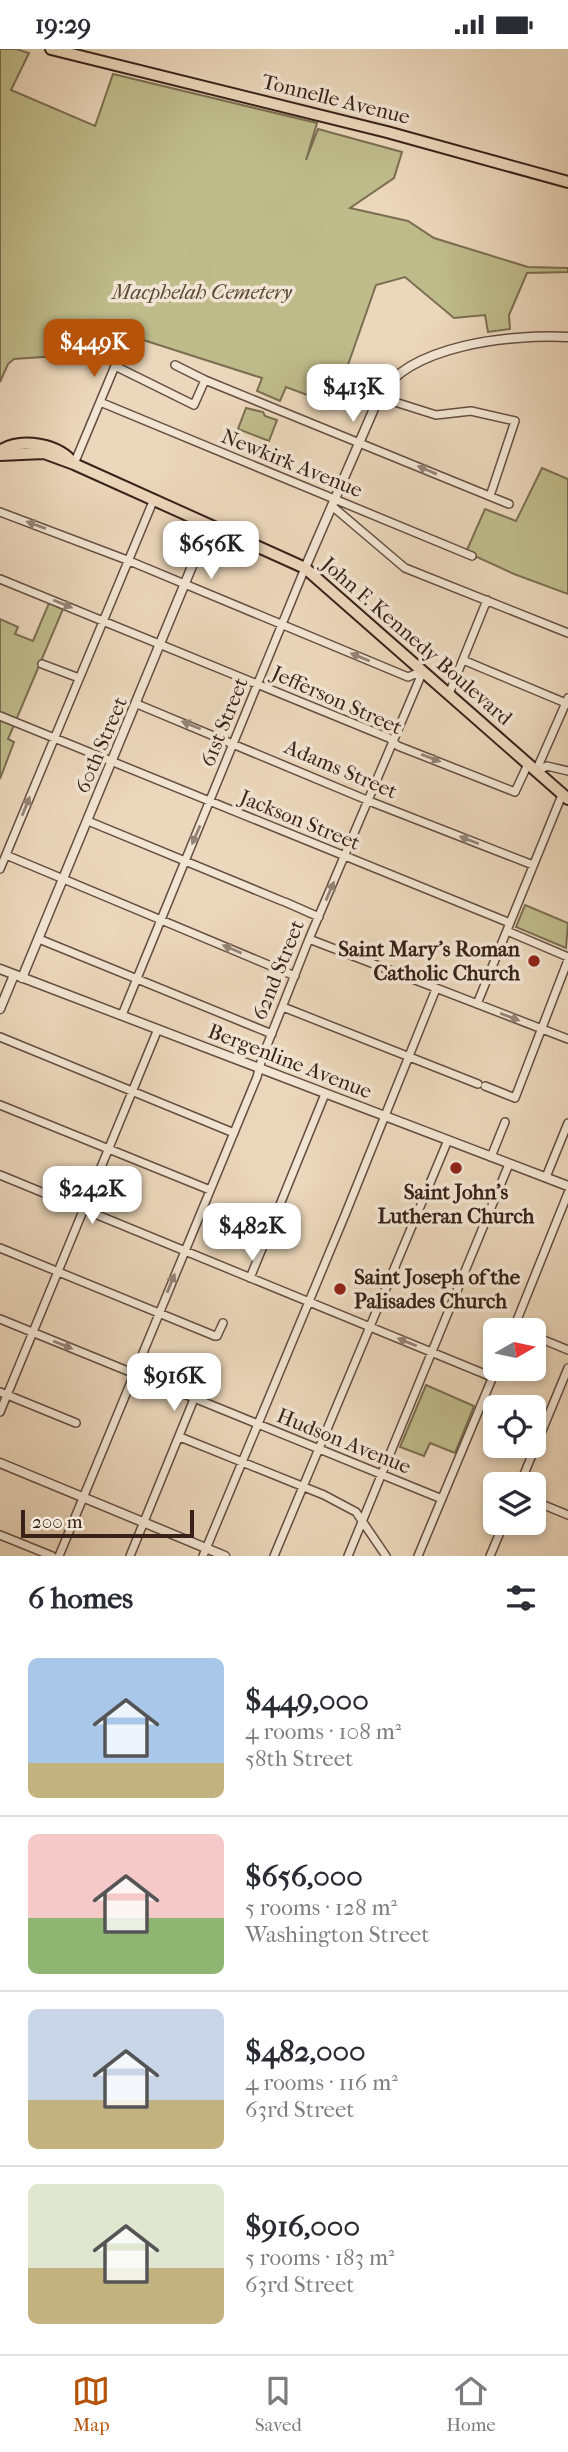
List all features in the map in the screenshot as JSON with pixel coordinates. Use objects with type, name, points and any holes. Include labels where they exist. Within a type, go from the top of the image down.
[{"type":"main road","name":"Tonnelle Avenue","points":[[51,49],[387,131],[568,182]]},
{"type":"main road","name":"John F. Kennedy Boulevard","points":[[0,453],[44,453],[74,464],[305,568],[565,797]]},
{"type":"street","name":"61st Street","points":[[122,1015],[305,568],[379,397],[393,378],[424,359],[513,337],[568,337]]},
{"type":"street","points":[[175,365],[205,380],[509,504]]},
{"type":"street","points":[[74,464],[115,366],[194,405],[205,380]]},
{"type":"street","points":[[379,397],[436,415],[471,411],[515,421],[490,496]]},
{"type":"street","name":"Newkirk Avenue","points":[[100,402],[333,503],[472,556]]},
{"type":"street","points":[[0,869],[154,499]]},
{"type":"street","points":[[333,503],[405,568],[568,633]]},
{"type":"street","points":[[0,512],[127,560],[408,677],[423,671]]},
{"type":"street","name":"60th Street","points":[[0,1009],[40,939],[209,525]]},
{"type":"street","name":"Jefferson Street","points":[[0,579],[389,738],[398,746],[515,792],[532,767]]},
{"type":"street","points":[[449,694],[487,600]]},
{"type":"street","points":[[463,660],[567,702],[532,767]]},
{"type":"street","points":[[43,664],[79,678]]},
{"type":"street","name":"62nd Street","points":[[59,1556],[234,1133],[309,939],[423,671]]},
{"type":"street","name":"Adams Street","points":[[137,704],[533,865]]},
{"type":"street","name":"Jackson Street","points":[[0,716],[509,927],[568,959]]},
{"type":"street","points":[[532,767],[547,766],[568,771]]},
{"type":"street","points":[[477,1004],[533,865],[565,797]]},
{"type":"street","points":[[88,821],[319,916]]},
{"type":"street","points":[[6,855],[295,976]]},
{"type":"street","points":[[40,939],[272,1034]]},
{"type":"street","points":[[309,939],[568,1039]]},
{"type":"street","points":[[283,1007],[514,1098],[568,959]]},
{"type":"street","name":"Bergenline Avenue","points":[[0,969],[568,1186]]},
{"type":"street","points":[[204,1552],[436,989]]},
{"type":"street","points":[[0,1412],[4,1393],[58,1272],[158,1029]]},
{"type":"street","points":[[0,1037],[234,1133]]},
{"type":"street","points":[[250,1278],[325,1094]]},
{"type":"street","points":[[0,1105],[210,1190]]},
{"type":"street","points":[[491,1157],[505,1122]]},
{"type":"street","points":[[546,1177],[568,1123]]},
{"type":"street","points":[[274,1556],[448,1140]]},
{"type":"street","points":[[348,1556],[509,1164]]},
{"type":"street","points":[[0,1175],[483,1373]]},
{"type":"street","points":[[519,1318],[568,1193]]},
{"type":"street","points":[[0,1248],[217,1336],[223,1323]]},
{"type":"street","name":"Hudson Avenue","points":[[0,1319],[442,1499]]},
{"type":"street","points":[[546,1341],[568,1350]]},
{"type":"street","points":[[525,1472],[568,1368]]},
{"type":"street","points":[[418,1556],[490,1381]]},
{"type":"street","points":[[4,1393],[76,1423]]},
{"type":"street","points":[[130,1556],[194,1399]]},
{"type":"street","points":[[180,1437],[350,1508],[364,1520],[386,1556]]},
{"type":"street","points":[[0,1463],[144,1523],[204,1552],[225,1556]]},
{"type":"street","points":[[546,1506],[568,1515]]},
{"type":"street","points":[[0,1535],[52,1556]]},
{"type":"street","points":[[490,1556],[499,1535]]},
{"type":"green space","name":"Macphelah Cemetery","points":[[0,49],[16,49],[29,53],[11,90],[95,126],[113,74],[317,123],[306,160],[318,129],[402,152],[394,178],[350,208],[408,221],[434,238],[528,267],[568,268],[568,272],[527,273],[509,315],[510,329],[488,332],[485,315],[454,318],[405,277],[376,285],[336,399],[326,402],[286,387],[280,401],[257,391],[262,378],[137,338],[141,336],[127,331],[115,352],[14,359],[8,364],[0,382]]},
{"type":"green space","points":[[246,408],[263,412],[265,416],[277,420],[269,441],[238,429]]},
{"type":"green space","points":[[542,468],[568,479],[568,594],[466,552],[485,509],[516,521]]},
{"type":"green space","points":[[49,603],[63,609],[8,739],[14,742],[0,779],[0,619],[18,627],[15,634],[33,641]]},
{"type":"green space","points":[[525,905],[568,923],[566,948],[516,927]]},
{"type":"green space","points":[[426,1385],[474,1406],[455,1453],[430,1443],[424,1456],[400,1447]]},
{"type":"place","name":"Saint Mary's Roman Catholic Church","points":[[534,961]]},
{"type":"place","name":"Saint John's Lutheran Church","points":[[456,1168]]},
{"type":"place","name":"Saint Joseph of the Palisades Church","points":[[340,1289]]}]
